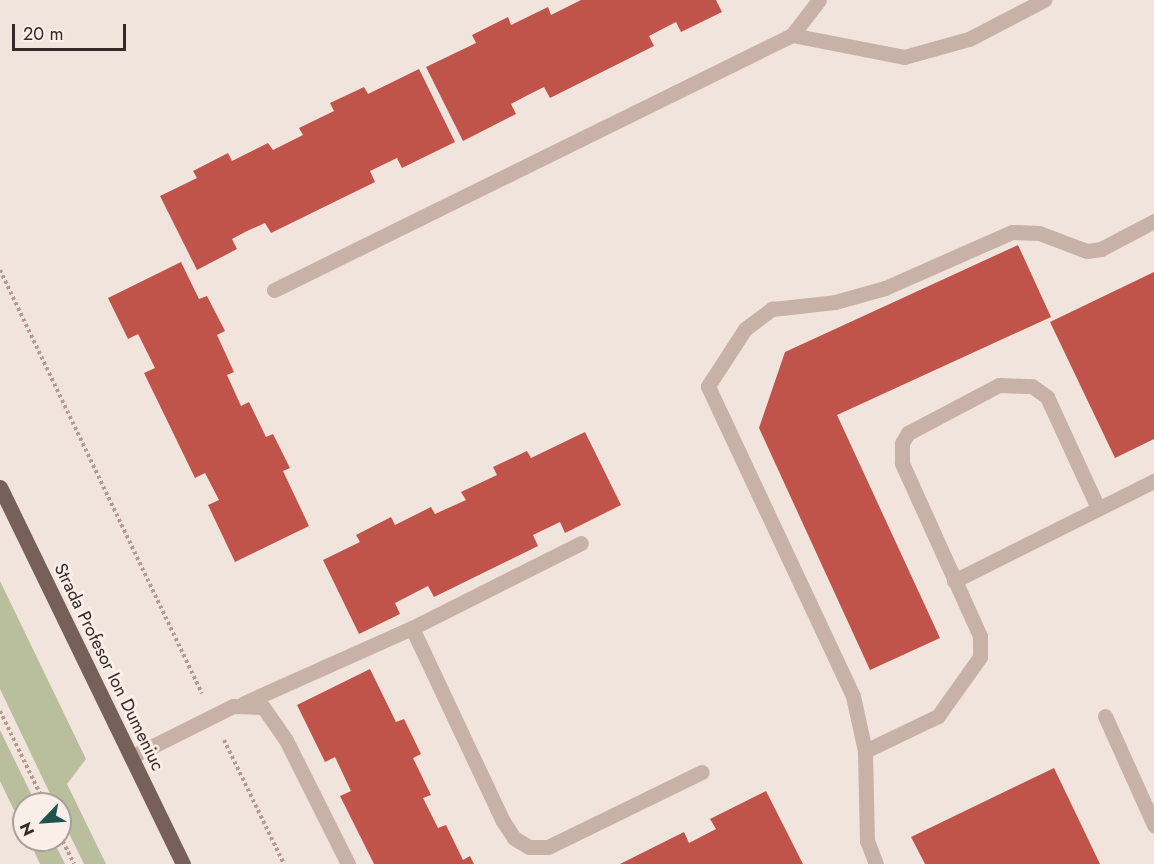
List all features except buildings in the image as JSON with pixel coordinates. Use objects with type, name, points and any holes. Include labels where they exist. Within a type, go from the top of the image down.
[{"type":"main road","name":"Strada Profesor Ion Dumeniuc","points":[[0,487],[183,864]]},
{"type":"lane","points":[[274,290],[792,35],[819,0]]},
{"type":"lane","points":[[792,35],[904,57],[969,39],[1044,0]]},
{"type":"lane","points":[[876,864],[867,841],[865,751],[853,696],[708,386],[719,364],[758,317],[785,304],[835,302],[885,288],[1012,232],[1039,233],[1087,251],[1101,249],[1154,221]]},
{"type":"lane","points":[[865,751],[938,716],[980,657],[980,636],[900,452],[908,433],[999,385],[1019,382],[1047,397],[1098,508]]},
{"type":"lane","points":[[954,580],[1154,481]]},
{"type":"lane","points":[[131,757],[213,717],[412,628],[581,543]]},
{"type":"lane","points":[[412,628],[503,821],[514,838],[529,847],[548,847],[702,772]]},
{"type":"lane","points":[[244,703],[263,707],[273,717],[348,864]]},
{"type":"lane","points":[[1105,716],[1154,825]]},
{"type":"path","points":[[0,270],[284,864]]},
{"type":"path","points":[[0,711],[39,792]]},
{"type":"green space","points":[[0,581],[86,759],[67,784],[71,792],[49,792],[0,689]]},
{"type":"green space","points":[[0,730],[30,792],[12,792],[12,806],[0,781]]},
{"type":"green space","points":[[72,794],[106,864],[84,864],[72,840]]},
{"type":"green space","points":[[34,852],[59,852],[65,864],[40,864]]}]
